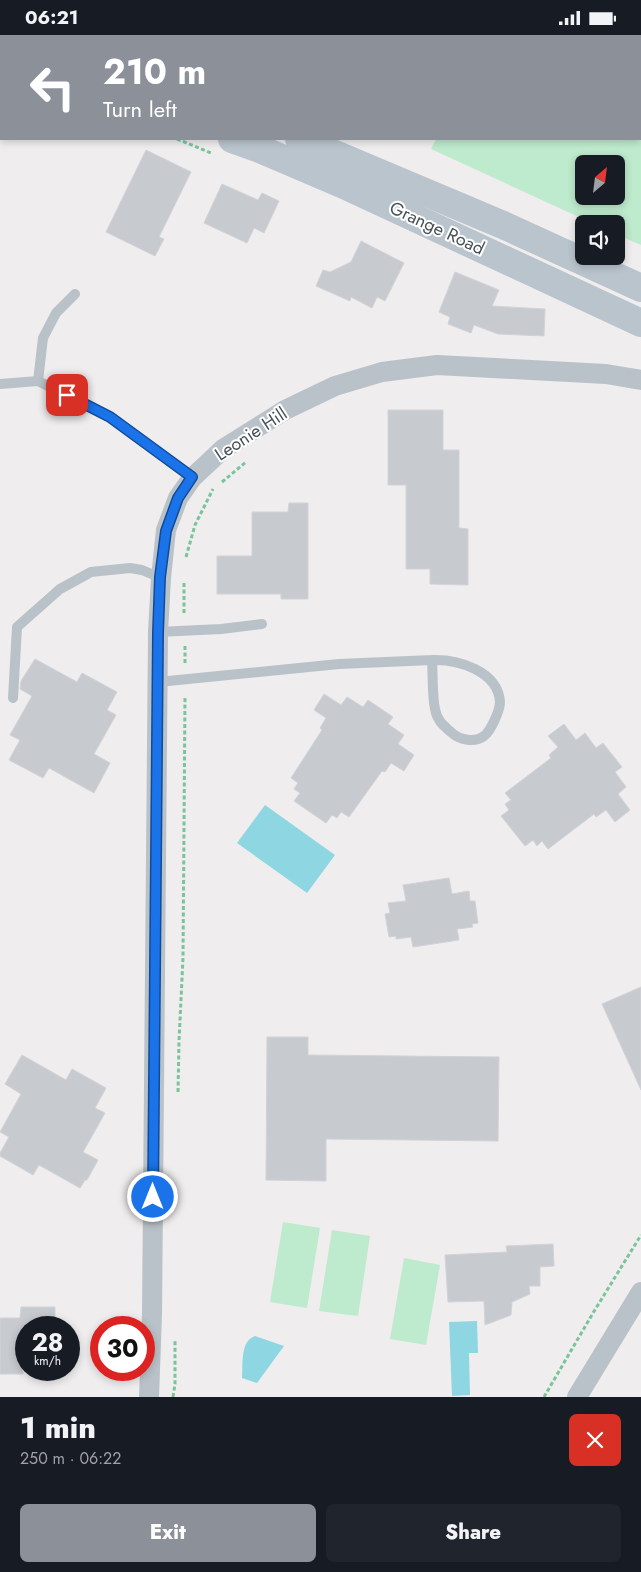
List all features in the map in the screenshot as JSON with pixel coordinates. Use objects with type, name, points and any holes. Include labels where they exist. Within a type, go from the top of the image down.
[{"type":"main road","name":"Grange Road","points":[[235,140],[342,184],[641,323]]},
{"type":"main road","name":"Grange Road","points":[[301,140],[503,225],[641,288]]},
{"type":"street","name":"Leonie Hill","points":[[149,1397],[152,1314],[158,633],[160,577],[166,531],[178,498],[192,477],[223,449],[285,410],[336,386],[382,372],[437,365],[606,374],[641,380]]},
{"type":"street","name":"Leonie Hill","points":[[606,374],[641,367]]},
{"type":"street","points":[[577,1397],[641,1293]]},
{"type":"lane","points":[[38,381],[43,337],[56,313],[75,294]]},
{"type":"lane","points":[[0,384],[38,381],[110,417],[192,477]]},
{"type":"lane","points":[[13,698],[17,627],[60,589],[92,572],[130,568],[142,570],[160,577]]},
{"type":"lane","points":[[158,633],[262,624]]},
{"type":"lane","points":[[158,682],[339,665],[442,659],[468,665],[486,676],[497,689],[500,704],[495,721],[484,736],[470,741],[458,737],[440,723],[435,710],[432,660]]},
{"type":"path","points":[[184,566],[195,525],[214,489],[248,460]]},
{"type":"path","points":[[178,1100],[186,780],[184,582]]},
{"type":"path","points":[[544,1397],[592,1313],[641,1235]]},
{"type":"path","points":[[173,1397],[175,1384],[175,1332]]},
{"type":"green space","points":[[436,140],[641,140],[641,245],[625,238],[625,215],[575,215],[431,149]]},
{"type":"green space","points":[[283,1222],[320,1228],[307,1308],[270,1302]]},
{"type":"green space","points":[[332,1230],[370,1236],[358,1316],[319,1311]]},
{"type":"green space","points":[[404,1258],[440,1265],[426,1345],[390,1339]]},
{"type":"water","points":[[265,805],[335,855],[307,893],[237,843]]},
{"type":"water","points":[[477,1321],[478,1353],[469,1353],[470,1395],[452,1396],[449,1322]]},
{"type":"water","points":[[255,1336],[284,1346],[257,1383],[242,1378],[245,1348],[250,1339]]},
{"type":"building","points":[[146,150],[191,172],[159,237],[164,239],[155,256],[106,232]]},
{"type":"building","points":[[222,184],[258,200],[262,193],[279,201],[264,233],[254,228],[247,243],[204,223]]},
{"type":"building","points":[[361,241],[404,263],[385,301],[377,297],[372,308],[351,297],[350,301],[316,286],[323,270],[330,272],[351,262]]},
{"type":"building","points":[[455,272],[499,290],[492,306],[545,309],[544,336],[498,334],[474,325],[471,333],[448,324],[450,317],[439,312]]},
{"type":"building","points":[[388,410],[443,410],[443,450],[459,450],[459,528],[468,529],[468,585],[430,584],[430,569],[406,569],[406,485],[388,485]]},
{"type":"building","points":[[289,503],[308,503],[308,599],[281,599],[281,594],[217,594],[217,556],[252,556],[252,512],[288,512]]},
{"type":"building","points":[[35,659],[77,682],[82,673],[117,692],[107,710],[116,715],[94,754],[110,763],[94,793],[49,768],[43,778],[9,760],[20,740],[10,735],[32,696],[20,689],[21,681]]},
{"type":"building","points":[[324,694],[341,705],[347,697],[363,707],[368,700],[393,717],[388,724],[404,735],[398,744],[414,755],[404,771],[391,763],[385,772],[382,771],[349,817],[341,812],[337,818],[332,815],[326,823],[294,801],[300,793],[294,789],[298,783],[291,778],[322,730],[320,728],[326,718],[314,710]]},
{"type":"building","points":[[564,724],[576,740],[585,733],[596,748],[603,743],[622,767],[615,772],[626,787],[618,794],[630,810],[615,822],[606,810],[596,817],[594,814],[548,849],[542,841],[537,846],[533,840],[525,846],[501,816],[509,810],[505,804],[511,800],[505,793],[551,758],[549,755],[558,747],[548,736]]},
{"type":"building","points":[[449,878],[452,894],[469,891],[470,901],[475,901],[478,923],[472,924],[473,927],[457,929],[459,940],[413,947],[411,937],[396,939],[396,936],[389,937],[385,914],[390,913],[388,903],[406,901],[403,885]]},
{"type":"building","points":[[641,987],[641,1090],[602,1004]]},
{"type":"building","points":[[267,1037],[308,1037],[308,1055],[499,1057],[498,1141],[326,1139],[326,1181],[266,1180]]},
{"type":"building","points":[[22,1055],[66,1080],[72,1069],[106,1088],[95,1108],[105,1113],[83,1152],[98,1160],[87,1180],[85,1180],[80,1188],[39,1165],[33,1175],[0,1156],[9,1137],[0,1132],[21,1094],[5,1084]]},
{"type":"building","points":[[553,1244],[554,1266],[540,1267],[540,1286],[529,1286],[530,1294],[512,1302],[511,1315],[485,1325],[484,1301],[448,1302],[445,1255],[507,1252],[506,1246]]},
{"type":"building","points":[[21,1307],[55,1307],[55,1316],[20,1316]]},
{"type":"building","points":[[0,1318],[15,1318],[15,1374],[0,1374]]},
{"type":"route","points":[[67,395],[110,417],[192,477],[178,498],[166,531],[160,577],[153,1197]]}]
